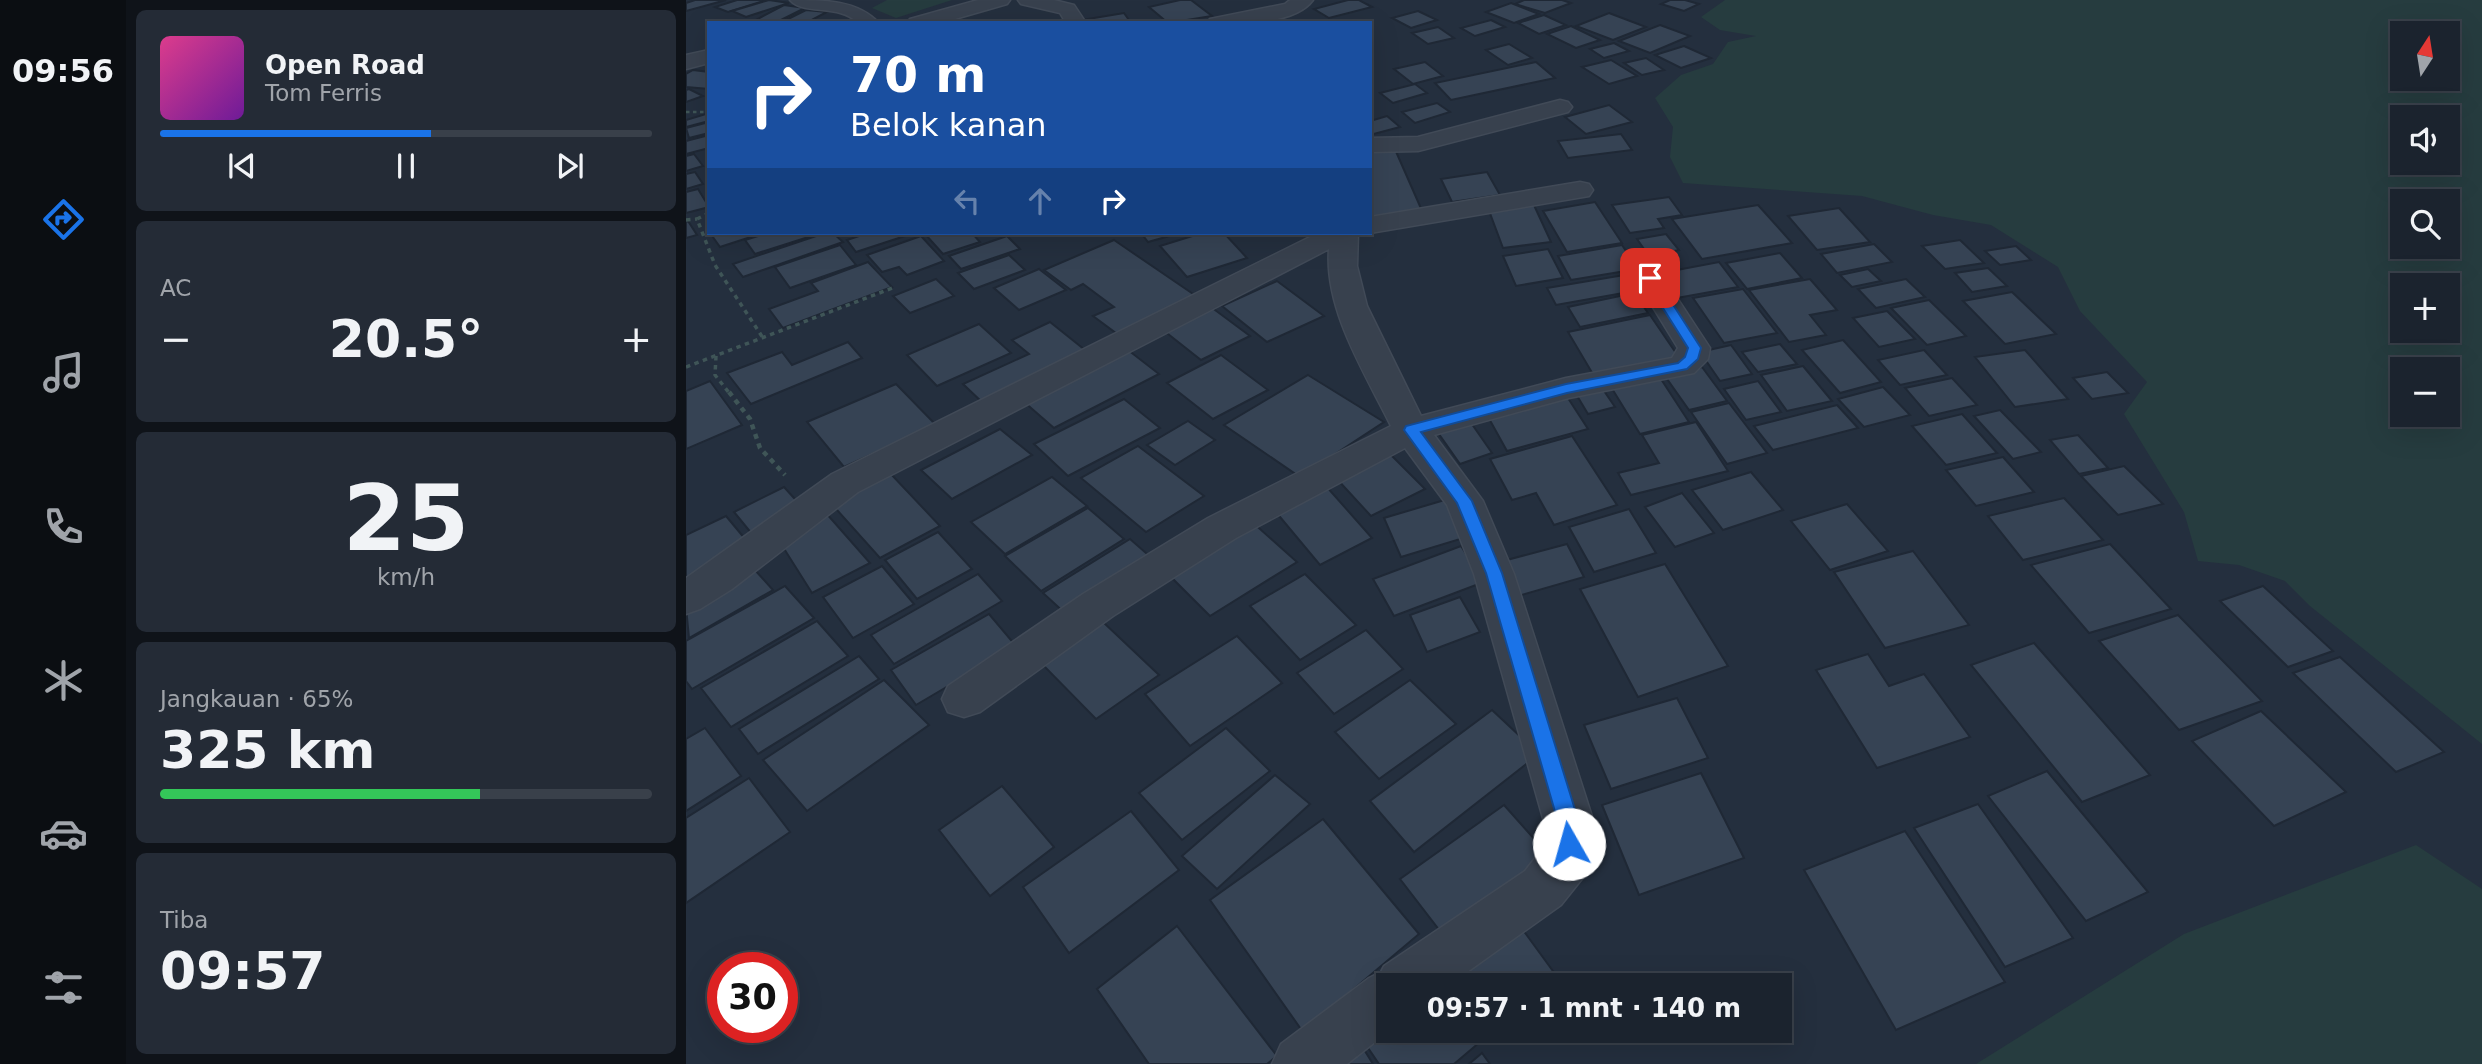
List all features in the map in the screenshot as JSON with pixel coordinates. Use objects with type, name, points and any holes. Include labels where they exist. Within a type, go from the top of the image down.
[{"type":"street","points":[[800,0],[855,8],[867,21]]},
{"type":"street","points":[[924,21],[1000,0]]},
{"type":"street","points":[[1028,0],[1067,9],[1075,21]]},
{"type":"street","points":[[1228,21],[1291,9],[1303,0]]},
{"type":"street","points":[[686,62],[707,57]]},
{"type":"street","points":[[1372,145],[1437,141],[1560,107]]},
{"type":"street","points":[[1372,225],[1580,190]]},
{"type":"street","points":[[686,598],[718,578],[845,483],[1337,235]]},
{"type":"street","points":[[1341,235],[1342,265],[1352,306],[1377,364],[1412,430],[1464,501],[1494,573],[1570,829],[1567,859],[1543,888],[1420,973]]},
{"type":"street","points":[[964,699],[1098,605],[1222,528],[1412,430],[1566,388],[1682,366],[1692,359],[1694,348],[1650,278]]},
{"type":"street","points":[[1301,1064],[1376,1006]]},
{"type":"path","points":[[686,111],[707,112]]},
{"type":"path","points":[[686,220],[707,215]]},
{"type":"path","points":[[697,219],[715,265],[763,338]]},
{"type":"path","points":[[686,368],[895,287]]},
{"type":"path","points":[[716,356],[715,375],[750,419],[760,448],[815,506]]},
{"type":"green space","points":[[887,0],[952,0],[896,18],[872,8]]},
{"type":"green space","points":[[1725,0],[2482,0],[2482,744],[2310,606],[2285,581],[2239,565],[2198,561],[2184,512],[2124,414],[2147,382],[2080,311],[2058,267],[1991,225],[1933,215],[1862,196],[1683,183],[1670,157],[1673,127],[1655,98],[1681,75],[1713,64],[1728,42],[1756,36],[1720,30],[1701,17]]},
{"type":"green space","points":[[2416,845],[2482,889],[2482,1064],[1976,1064],[2184,934]]},
{"type":"building","points":[[695,0],[726,0],[686,11],[686,3]]},
{"type":"building","points":[[737,0],[767,0],[728,12],[715,7]]},
{"type":"building","points":[[769,0],[789,3],[746,17],[732,11]]},
{"type":"building","points":[[1191,0],[1212,16],[1166,21],[1149,7]]},
{"type":"building","points":[[1348,0],[1359,0],[1372,7],[1329,18],[1314,9]]},
{"type":"building","points":[[1524,0],[1562,0],[1571,3],[1545,13],[1515,4]]},
{"type":"building","points":[[1670,0],[1699,4],[1684,11],[1661,4]]},
{"type":"building","points":[[1511,3],[1539,14],[1514,23],[1486,12]]},
{"type":"building","points":[[784,5],[805,8],[779,21],[754,21]]},
{"type":"building","points":[[806,10],[827,12],[810,21],[784,21]]},
{"type":"building","points":[[1418,11],[1437,20],[1411,28],[1392,18]]},
{"type":"building","points":[[1124,13],[1130,21],[1098,21],[1082,20]]},
{"type":"building","points":[[1609,13],[1646,27],[1613,40],[1576,26]]},
{"type":"building","points":[[1544,15],[1566,25],[1539,34],[1518,23]]},
{"type":"building","points":[[1491,20],[1505,27],[1475,36],[1461,28]]},
{"type":"building","points":[[1660,25],[1690,36],[1650,53],[1619,41]]},
{"type":"building","points":[[1571,26],[1600,40],[1576,48],[1547,34]]},
{"type":"building","points":[[1438,27],[1454,38],[1428,44],[1412,33]]},
{"type":"building","points":[[1614,43],[1629,51],[1604,58],[1590,49]]},
{"type":"building","points":[[1509,44],[1532,58],[1508,65],[1486,50]]},
{"type":"building","points":[[1684,46],[1711,58],[1681,68],[1655,55]]},
{"type":"building","points":[[1646,58],[1664,70],[1642,75],[1624,63]]},
{"type":"building","points":[[1611,60],[1637,76],[1609,84],[1582,67]]},
{"type":"building","points":[[1425,62],[1443,76],[1413,84],[1394,69]]},
{"type":"building","points":[[1536,62],[1555,78],[1451,100],[1435,83]]},
{"type":"building","points":[[693,70],[707,72],[707,89],[686,87],[686,74]]},
{"type":"building","points":[[1415,84],[1427,93],[1393,103],[1380,93]]},
{"type":"building","points":[[686,90],[703,96],[686,102]]},
{"type":"building","points":[[1437,103],[1450,112],[1415,123],[1402,112]]},
{"type":"building","points":[[1609,105],[1632,122],[1586,134],[1565,117]]},
{"type":"building","points":[[707,114],[707,122],[686,127],[686,120]]},
{"type":"building","points":[[1387,116],[1400,127],[1372,134],[1372,120]]},
{"type":"building","points":[[707,123],[707,134],[689,138],[686,128]]},
{"type":"building","points":[[1621,134],[1632,150],[1568,158],[1558,141]]},
{"type":"building","points":[[707,136],[707,149],[686,154],[686,141]]},
{"type":"building","points":[[1394,147],[1423,213],[1372,222],[1372,150]]},
{"type":"building","points":[[694,154],[703,166],[686,171],[686,156]]},
{"type":"building","points":[[695,172],[703,184],[686,189],[686,174]]},
{"type":"building","points":[[1487,172],[1500,195],[1452,202],[1441,179]]},
{"type":"building","points":[[698,189],[707,208],[686,213],[686,192]]},
{"type":"building","points":[[1669,197],[1682,215],[1658,219],[1664,228],[1630,233],[1612,205]]},
{"type":"building","points":[[1595,202],[1622,243],[1567,252],[1543,211]]},
{"type":"building","points":[[1533,203],[1551,242],[1503,248],[1488,208]]},
{"type":"building","points":[[1758,205],[1792,243],[1702,259],[1672,219]]},
{"type":"building","points":[[1839,208],[1870,242],[1817,250],[1788,216]]},
{"type":"building","points":[[688,221],[697,235],[686,238],[686,222]]},
{"type":"building","points":[[1666,234],[1679,250],[1649,256],[1637,239]]},
{"type":"building","points":[[711,235],[757,235],[720,247]]},
{"type":"building","points":[[761,235],[815,235],[755,254],[745,240]]},
{"type":"building","points":[[819,235],[835,235],[843,242],[743,277],[733,264]]},
{"type":"building","points":[[862,235],[905,236],[856,252],[847,240]]},
{"type":"building","points":[[926,235],[974,235],[980,242],[943,254]]},
{"type":"building","points":[[1143,235],[1173,235],[1148,242]]},
{"type":"building","points":[[1196,235],[1226,235],[1247,258],[1187,277],[1160,246]]},
{"type":"building","points":[[921,236],[944,261],[907,275],[899,267],[882,272],[867,255]]},
{"type":"building","points":[[1007,236],[1020,249],[961,269],[949,256]]},
{"type":"building","points":[[1114,240],[1199,298],[1120,336],[1093,316],[1114,307],[1083,284],[1071,290],[1044,270]]},
{"type":"building","points":[[1960,240],[1984,263],[1945,269],[1922,246]]},
{"type":"building","points":[[1874,244],[1892,262],[1837,273],[1821,254]]},
{"type":"building","points":[[840,245],[856,265],[790,288],[775,267]]},
{"type":"building","points":[[1622,245],[1638,269],[1571,280],[1558,256]]},
{"type":"building","points":[[2016,246],[2031,260],[2000,265],[1985,251]]},
{"type":"building","points":[[1548,249],[1563,278],[1516,286],[1503,256]]},
{"type":"building","points":[[1780,253],[1802,278],[1747,289],[1726,263]]},
{"type":"building","points":[[1009,255],[1025,270],[974,289],[958,273]]},
{"type":"building","points":[[868,262],[892,287],[783,328],[769,309],[818,291],[811,283]]},
{"type":"building","points":[[1719,262],[1738,287],[1677,298],[1661,273]]},
{"type":"building","points":[[1988,268],[2007,286],[1972,292],[1955,273]]},
{"type":"building","points":[[1039,269],[1066,290],[1019,310],[994,288]]},
{"type":"building","points":[[1868,269],[1881,281],[1852,287],[1840,275]]},
{"type":"building","points":[[1636,273],[1646,289],[1556,305],[1547,288]]},
{"type":"building","points":[[936,279],[954,296],[910,313],[893,296]]},
{"type":"building","points":[[1810,279],[1837,310],[1810,315],[1826,335],[1789,342],[1749,290]]},
{"type":"building","points":[[1906,279],[1925,297],[1876,308],[1858,289]]},
{"type":"building","points":[[1277,281],[1324,316],[1267,342],[1222,306]]},
{"type":"building","points":[[1743,289],[1777,333],[1724,343],[1693,298]]},
{"type":"building","points":[[2012,292],[2056,334],[2005,344],[1963,301]]},
{"type":"building","points":[[1634,293],[1648,313],[1580,327],[1568,307]]},
{"type":"building","points":[[1929,300],[1966,336],[1927,345],[1891,308]]},
{"type":"building","points":[[1211,307],[1250,336],[1201,360],[1163,330]]},
{"type":"building","points":[[1887,311],[1915,339],[1879,347],[1853,318]]},
{"type":"building","points":[[1650,315],[1680,359],[1594,376],[1568,332]]},
{"type":"building","points":[[1050,322],[1090,354],[984,404],[963,384],[1029,354],[1012,340]]},
{"type":"building","points":[[979,324],[1011,353],[937,386],[907,355]]},
{"type":"building","points":[[1843,340],[1881,382],[1840,393],[1802,350]]},
{"type":"building","points":[[848,342],[862,358],[751,404],[727,373],[782,352],[792,365]]},
{"type":"building","points":[[1780,344],[1797,364],[1758,372],[1742,352]]},
{"type":"building","points":[[1731,345],[1752,374],[1720,381],[1700,352]]},
{"type":"building","points":[[1128,350],[1159,374],[1054,428],[1023,401]]},
{"type":"building","points":[[1924,350],[1947,375],[1900,385],[1878,360]]},
{"type":"building","points":[[2025,350],[2068,399],[2015,407],[1975,357]]},
{"type":"building","points":[[1221,355],[1268,390],[1213,419],[1167,383]]},
{"type":"building","points":[[1803,366],[1832,401],[1787,411],[1761,375]]},
{"type":"building","points":[[1702,367],[1727,401],[1689,410],[1665,376]]},
{"type":"building","points":[[2107,372],[2128,393],[2092,399],[2073,378]]},
{"type":"building","points":[[1308,375],[1384,422],[1300,477],[1224,425]]},
{"type":"building","points":[[1659,376],[1689,422],[1640,434],[1611,387]]},
{"type":"building","points":[[1952,378],[1977,405],[1929,416],[1905,388]]},
{"type":"building","points":[[710,381],[742,425],[686,449],[686,391]]},
{"type":"building","points":[[1758,381],[1781,412],[1746,420],[1724,389]]},
{"type":"building","points":[[896,384],[936,425],[844,467],[807,422]]},
{"type":"building","points":[[1883,387],[1910,415],[1864,427],[1838,399]]},
{"type":"building","points":[[1602,388],[1615,407],[1588,414],[1576,394]]},
{"type":"building","points":[[1566,395],[1588,429],[1507,451],[1487,415]]},
{"type":"building","points":[[1124,399],[1160,428],[1068,476],[1034,444]]},
{"type":"building","points":[[1729,403],[1767,453],[1727,464],[1691,412]]},
{"type":"building","points":[[1837,405],[1858,428],[1773,450],[1754,426]]},
{"type":"building","points":[[2000,410],[2041,452],[2013,459],[1974,416]]},
{"type":"building","points":[[1962,414],[1997,453],[1946,465],[1912,426]]},
{"type":"building","points":[[1467,417],[1492,453],[1460,464],[1434,427]]},
{"type":"building","points":[[1188,421],[1215,440],[1175,465],[1147,445]]},
{"type":"building","points":[[1696,422],[1728,471],[1631,495],[1618,473],[1659,463],[1642,435]]},
{"type":"building","points":[[1000,429],[1032,455],[952,499],[921,470]]},
{"type":"building","points":[[2078,435],[2108,468],[2079,474],[2050,440]]},
{"type":"building","points":[[1572,436],[1617,505],[1554,525],[1536,493],[1512,500],[1490,459]]},
{"type":"building","points":[[1138,446],[1204,496],[1146,532],[1081,478]]},
{"type":"building","points":[[1389,453],[1425,489],[1371,516],[1336,478]]},
{"type":"building","points":[[2003,457],[2034,492],[1976,506],[1946,470]]},
{"type":"building","points":[[2124,466],[2163,504],[2118,515],[2081,476]]},
{"type":"building","points":[[889,472],[940,526],[880,558],[829,501]]},
{"type":"building","points":[[1751,472],[1783,510],[1723,530],[1692,490]]},
{"type":"building","points":[[1052,477],[1087,506],[1005,554],[971,522]]},
{"type":"building","points":[[1326,486],[1372,538],[1320,565],[1275,511]]},
{"type":"building","points":[[784,487],[803,508],[752,534],[734,512]]},
{"type":"building","points":[[1682,493],[1714,533],[1675,547],[1645,507]]},
{"type":"building","points":[[2064,498],[2103,540],[2023,560],[1988,516]]},
{"type":"building","points":[[1448,499],[1467,537],[1401,557],[1384,518]]},
{"type":"building","points":[[1847,504],[1888,551],[1830,570],[1791,521]]},
{"type":"building","points":[[1088,508],[1124,539],[1041,591],[1005,556]]},
{"type":"building","points":[[1629,509],[1656,553],[1594,572],[1569,527]]},
{"type":"building","points":[[826,513],[870,563],[812,593],[776,536]]},
{"type":"building","points":[[726,516],[751,546],[686,580],[686,535]]},
{"type":"building","points":[[1251,521],[1297,562],[1210,616],[1165,571]]},
{"type":"building","points":[[938,532],[972,569],[917,599],[885,560]]},
{"type":"building","points":[[1130,539],[1154,560],[1067,615],[1043,593]]},
{"type":"building","points":[[1567,544],[1584,577],[1518,596],[1503,561]]},
{"type":"building","points":[[2110,544],[2171,609],[2089,633],[2031,565]]},
{"type":"building","points":[[1461,546],[1484,582],[1394,616],[1373,579]]},
{"type":"building","points":[[1913,551],[1969,625],[1885,648],[1834,572]]},
{"type":"building","points":[[1665,564],[1728,666],[1638,697],[1580,589]]},
{"type":"building","points":[[882,566],[914,604],[853,638],[823,597]]},
{"type":"building","points":[[754,569],[773,590],[689,638],[686,607]]},
{"type":"building","points":[[978,574],[1002,601],[894,664],[871,635]]},
{"type":"building","points":[[1305,574],[1356,625],[1300,660],[1250,606]]},
{"type":"building","points":[[785,586],[814,618],[692,689],[686,681],[686,641]]},
{"type":"building","points":[[2263,586],[2333,651],[2288,667],[2220,601]]},
{"type":"building","points":[[1460,597],[1480,632],[1427,652],[1410,615]]},
{"type":"building","points":[[989,614],[1016,646],[916,705],[891,670]]},
{"type":"building","points":[[2178,615],[2262,701],[2179,730],[2099,641]]},
{"type":"building","points":[[817,621],[848,656],[731,727],[701,688]]},
{"type":"building","points":[[1103,622],[1159,675],[1096,719],[1041,663]]},
{"type":"building","points":[[1366,630],[1403,669],[1334,714],[1297,673]]},
{"type":"building","points":[[1237,636],[1282,683],[1190,746],[1145,694]]},
{"type":"building","points":[[2034,643],[2150,775],[2082,802],[1971,665]]},
{"type":"building","points":[[1868,654],[1889,686],[1924,674],[1970,737],[1877,768],[1816,670]]},
{"type":"building","points":[[859,656],[879,679],[758,754],[739,729]]},
{"type":"building","points":[[2340,657],[2444,752],[2396,772],[2293,673]]},
{"type":"building","points":[[884,680],[929,725],[807,811],[763,760]]},
{"type":"building","points":[[1410,680],[1456,724],[1379,779],[1335,732]]},
{"type":"building","points":[[1677,698],[1708,758],[1611,789],[1584,725]]},
{"type":"building","points":[[1492,710],[1539,754],[1414,852],[1370,801]]},
{"type":"building","points":[[2261,711],[2346,792],[2274,826],[2192,741]]},
{"type":"building","points":[[705,728],[741,776],[686,811],[686,739]]},
{"type":"building","points":[[1226,728],[1270,771],[1182,840],[1139,793]]},
{"type":"building","points":[[2047,771],[2148,892],[2086,921],[1988,796]]},
{"type":"building","points":[[1701,773],[1744,858],[1639,895],[1602,805]]},
{"type":"building","points":[[1275,775],[1310,804],[1217,889],[1182,856]]},
{"type":"building","points":[[749,778],[790,832],[686,903],[686,818]]},
{"type":"building","points":[[1002,786],[1054,847],[990,896],[939,830]]},
{"type":"building","points":[[1978,804],[2073,938],[2005,967],[1914,828]]},
{"type":"building","points":[[1504,805],[1553,860],[1447,940],[1400,879]]},
{"type":"building","points":[[1131,811],[1179,870],[1069,953],[1023,887]]},
{"type":"building","points":[[1323,819],[1419,934],[1303,1032],[1210,900]]},
{"type":"building","points":[[1905,831],[2005,982],[1896,1030],[1804,870]]},
{"type":"building","points":[[1515,919],[1554,973],[1463,973],[1455,962]]},
{"type":"building","points":[[1177,926],[1277,1056],[1267,1064],[1149,1064],[1097,989]]},
{"type":"building","points":[[1376,1033],[1376,1043],[1479,1043],[1454,1064],[1379,1064],[1360,1036]]},
{"type":"building","points":[[1355,1035],[1373,1064],[1317,1064]]},
{"type":"building","points":[[1482,1053],[1490,1064],[1469,1064]]},
{"type":"route","points":[[1569,844],[1570,829],[1494,573],[1464,501],[1412,430],[1566,388],[1682,366],[1692,359],[1694,348],[1650,278]]}]
